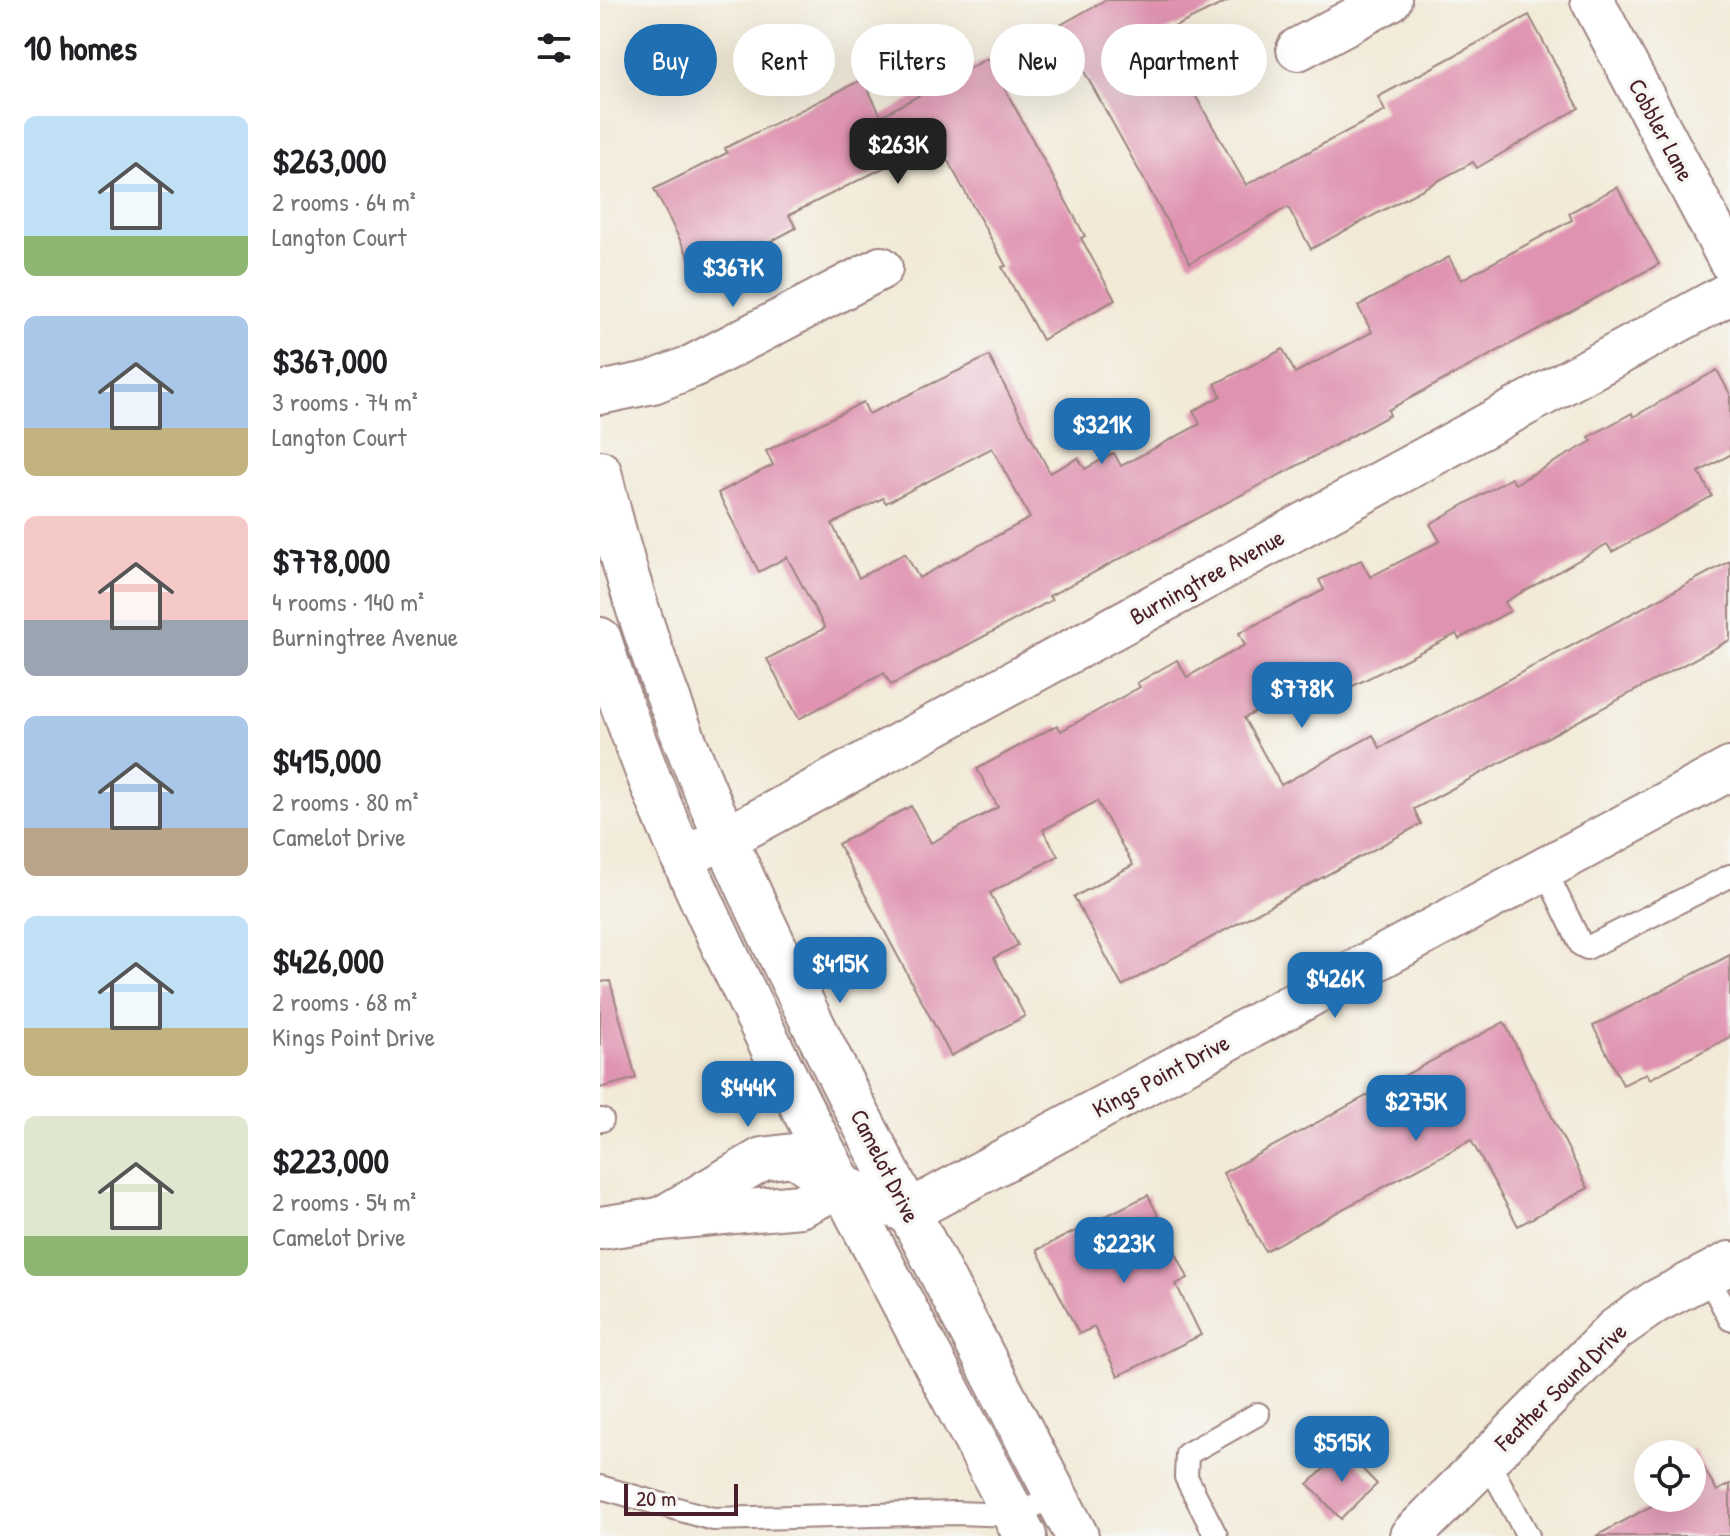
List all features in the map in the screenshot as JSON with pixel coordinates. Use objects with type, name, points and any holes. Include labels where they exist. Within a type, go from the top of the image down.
[{"type":"street","points":[[1298,49],[1390,0]]},
{"type":"street","name":"Cobbler Lane","points":[[1592,0],[1730,261]]},
{"type":"street","points":[[600,393],[653,382],[693,366],[881,268]]},
{"type":"street","name":"Burningtree Avenue","points":[[682,857],[725,839],[1730,293]]},
{"type":"street","name":"Camelot Drive","points":[[600,472],[650,650],[725,839],[770,940],[1077,1536]]},
{"type":"street","name":"Camelot Drive","points":[[600,639],[656,800],[718,939],[841,1186],[1020,1526]]},
{"type":"street","name":"Kings Point Drive","points":[[908,1212],[1730,769]]},
{"type":"street","points":[[600,1228],[800,1206],[841,1186],[908,1212]]},
{"type":"street","name":"Feather Sound Drive","points":[[1411,1536],[1615,1330],[1655,1302],[1719,1269]]},
{"type":"lane","points":[[1545,870],[1581,945],[1587,948],[1730,876]]},
{"type":"lane","points":[[1719,1269],[1730,1319]]},
{"type":"lane","points":[[1216,1536],[1186,1477],[1187,1454],[1258,1414]]},
{"type":"lane","points":[[1487,1460],[1528,1536]]},
{"type":"lane","points":[[600,1487],[713,1519],[913,1514],[1020,1526],[1056,1495]]},
{"type":"lane","points":[[913,1514],[924,1536]]},
{"type":"building","points":[[1105,0],[1230,0],[1180,24],[1101,24],[1101,96],[1196,96],[1246,185],[1385,111],[1378,97],[1529,15],[1579,108],[1477,168],[1473,162],[1311,249],[1288,207],[1190,263],[1085,73],[1085,24],[1063,24]]},
{"type":"building","points":[[988,58],[990,96],[1009,96],[1085,236],[1081,238],[1115,300],[1042,340],[1002,267],[1006,266],[937,141],[789,215],[796,228],[700,279],[654,189],[727,153],[725,148],[829,96],[835,96],[835,93],[851,85],[851,96],[871,96],[881,116],[918,96],[974,96],[974,66]]},
{"type":"building","points":[[1617,187],[1659,264],[1388,410],[1390,415],[1306,461],[1049,596],[1052,600],[949,655],[891,685],[884,673],[799,719],[767,659],[825,628],[787,557],[759,572],[718,493],[773,465],[766,451],[863,402],[869,414],[989,356],[1050,473],[1078,458],[1085,469],[1114,453],[1121,466],[1200,424],[1193,411],[1221,396],[1215,384],[1283,349],[1295,373],[1372,332],[1358,306],[1449,257],[1461,280],[1572,220],[1569,213]],"holes":[[[992,448],[1030,518],[919,578],[905,553],[859,578],[832,524],[883,498],[886,503]]]},
{"type":"building","points":[[1717,370],[1730,394],[1730,455],[1699,472],[1712,496],[1612,552],[1607,544],[1505,602],[1510,611],[1459,639],[1456,634],[1345,690],[1336,673],[1244,718],[1281,785],[1373,735],[1380,748],[1730,561],[1730,640],[1414,809],[1421,824],[1122,986],[1074,897],[1133,865],[1097,801],[1043,830],[1058,856],[990,893],[1018,945],[994,958],[1025,1016],[951,1056],[838,844],[911,806],[931,843],[998,807],[977,769],[1057,725],[1061,731],[1140,687],[1137,683],[1177,660],[1187,677],[1245,645],[1239,633],[1324,590],[1319,580],[1361,560],[1370,577],[1440,541],[1430,524],[1511,478],[1515,484],[1592,441],[1589,437],[1632,413],[1633,417]]},
{"type":"building","points":[[1730,955],[1730,1037],[1650,1079],[1647,1073],[1623,1085],[1593,1026]]},
{"type":"building","points":[[610,981],[636,1078],[600,1088],[600,982]]},
{"type":"building","points":[[1504,1022],[1588,1188],[1518,1226],[1471,1140],[1265,1251],[1223,1173]]},
{"type":"building","points":[[1148,1195],[1188,1278],[1176,1284],[1201,1335],[1118,1376],[1094,1327],[1079,1334],[1037,1250]]},
{"type":"building","points":[[1344,1450],[1377,1484],[1341,1519],[1308,1484]]},
{"type":"building","points":[[1706,1472],[1717,1491],[1730,1484],[1730,1536],[1596,1536],[1640,1512],[1706,1512]]}]
